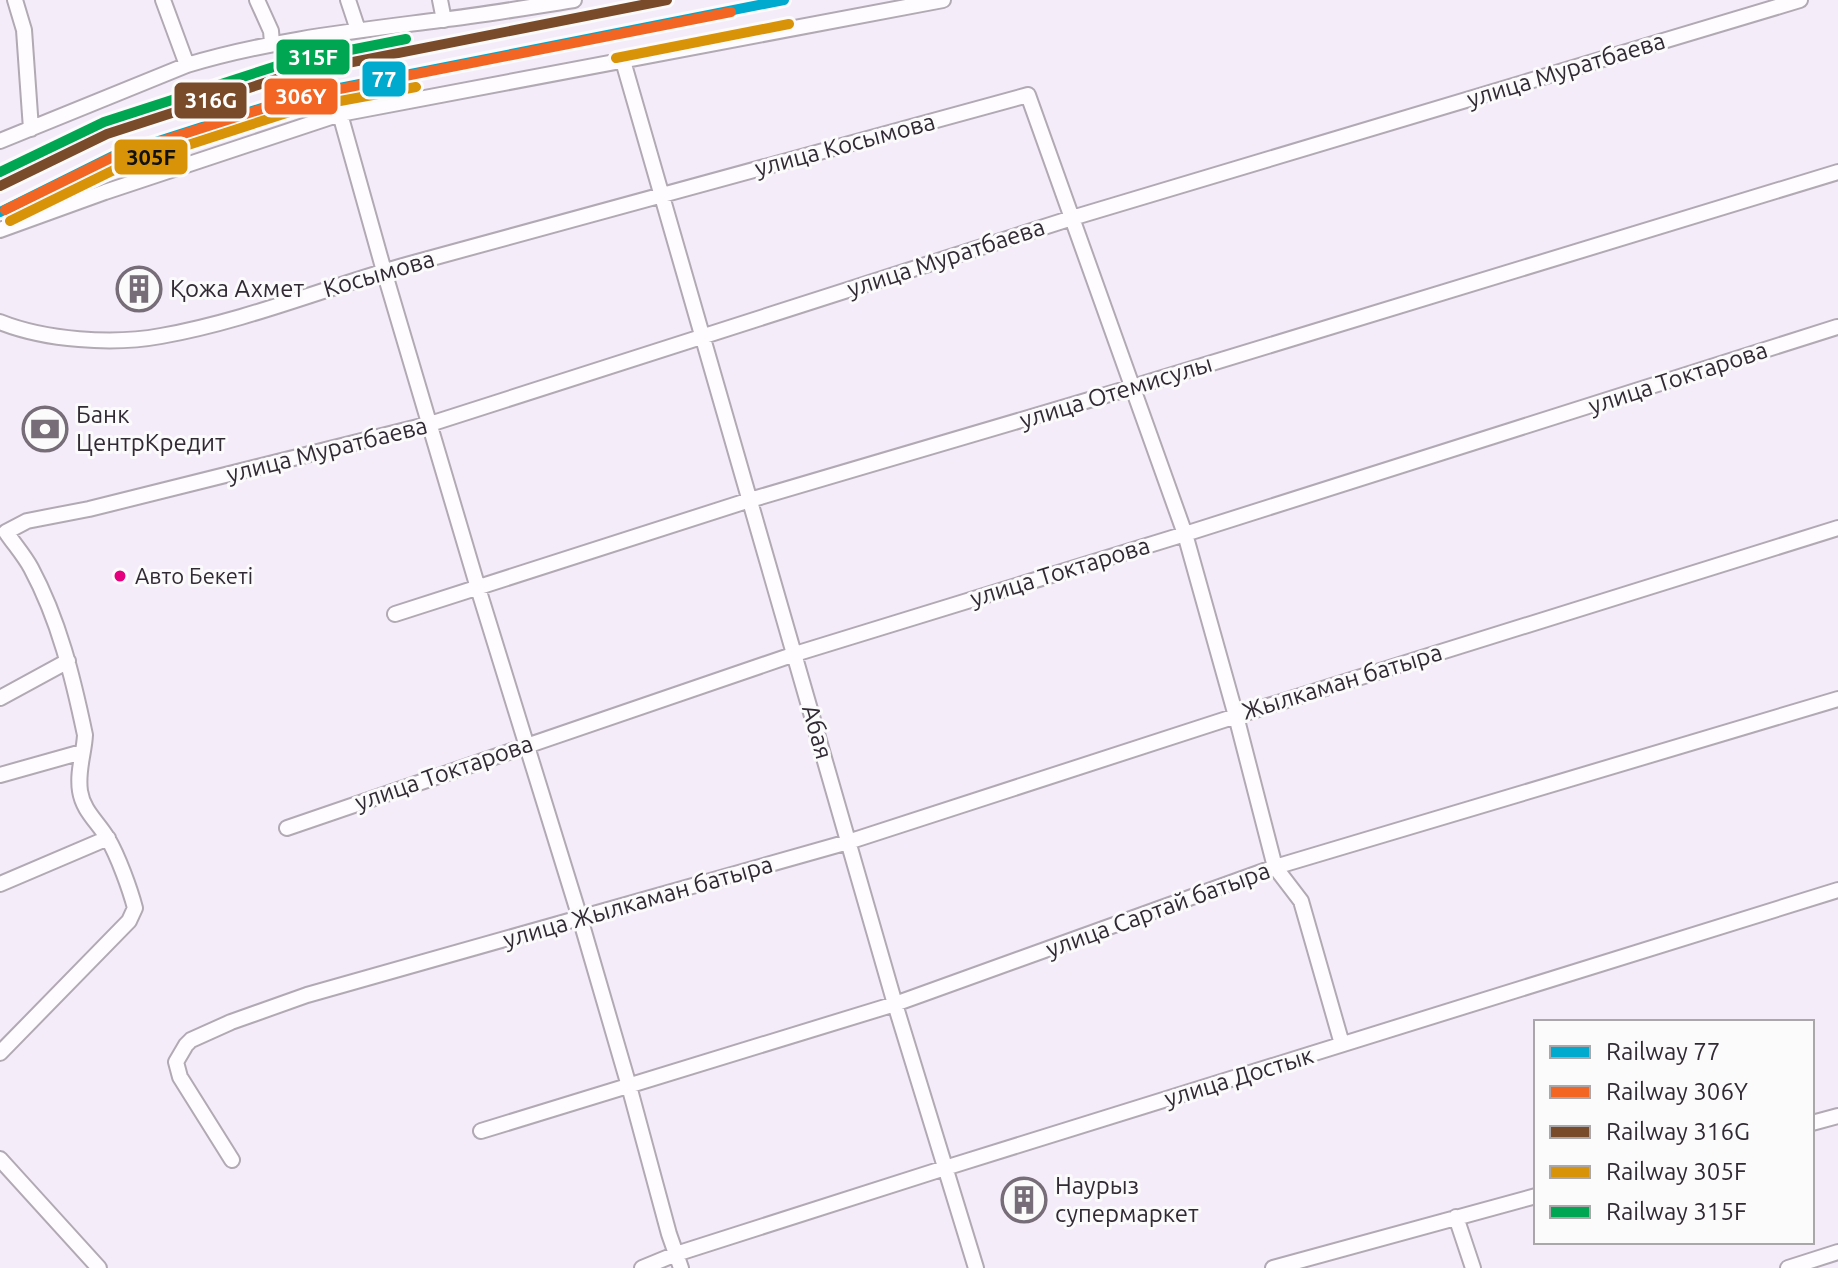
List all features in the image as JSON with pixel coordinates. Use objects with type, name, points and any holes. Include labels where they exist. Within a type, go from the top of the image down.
[{"type":"street","points":[[15,0],[24,30],[31,129]]},
{"type":"street","points":[[163,0],[187,65]]},
{"type":"street","points":[[257,0],[271,31],[272,43]]},
{"type":"street","points":[[348,0],[358,30]]},
{"type":"street","points":[[440,0],[444,20]]},
{"type":"street","points":[[0,141],[187,65],[272,43],[574,0]]},
{"type":"street","points":[[0,230],[340,114],[943,0]]},
{"type":"street","name":"улица Муратбаева","points":[[3,532],[27,521],[89,509],[430,424],[1072,218],[1800,0]]},
{"type":"street","name":"Абая","points":[[623,61],[895,1004],[976,1268]]},
{"type":"street","name":"улица Косымова","points":[[662,196],[1028,95],[1072,218]]},
{"type":"street","points":[[340,114],[478,588],[580,918],[678,1261]]},
{"type":"street","name":"улица Отемисулы","points":[[395,614],[750,500],[1838,172]]},
{"type":"street","name":"Косымова","points":[[2,325],[56,337],[106,340],[158,337],[221,322],[384,271],[662,196]]},
{"type":"street","points":[[1072,218],[1185,534],[1275,867],[1301,901],[1342,1044]]},
{"type":"street","name":"улица Токтарова","points":[[287,828],[795,654],[1837,327]]},
{"type":"street","name":"Жылкаман батыра","points":[[848,842],[1236,716],[1838,528]]},
{"type":"street","points":[[0,1053],[129,921],[135,908],[108,838],[87,812],[80,792],[79,772],[85,735],[68,661],[38,581],[29,564],[3,532]]},
{"type":"street","points":[[0,698],[68,661]]},
{"type":"street","name":"улица Сартай батыра","points":[[481,1131],[895,1004],[1275,867],[1838,699]]},
{"type":"street","points":[[0,775],[82,752]]},
{"type":"street","points":[[0,884],[108,838]]},
{"type":"street","name":"улица Жылкаман батыра","points":[[232,1160],[180,1077],[176,1062],[191,1040],[307,995],[848,842]]},
{"type":"street","name":"улица Достык","points":[[642,1268],[678,1261],[945,1168],[1838,890]]},
{"type":"street","points":[[1814,1122],[1838,1116]]},
{"type":"street","points":[[0,1159],[99,1268]]},
{"type":"street","points":[[1273,1268],[1534,1197]]},
{"type":"street","points":[[1456,1217],[1473,1268]]},
{"type":"street","points":[[1788,1268],[1838,1252]]},
{"type":"rail line","name":"316G","points":[[0,186],[107,134],[292,74],[667,0]]},
{"type":"rail line","name":"77","points":[[0,212],[115,155],[299,96],[784,0]]},
{"type":"rail line","name":"306Y","points":[[5,210],[115,156],[299,97],[731,12]]},
{"type":"rail line","name":"305F","points":[[616,58],[789,24]]},
{"type":"rail line","name":"315F","points":[[0,172],[104,122],[289,62],[406,39]]},
{"type":"rail line","name":"305F","points":[[10,221],[120,167],[302,108],[416,87]]},
{"type":"place","name":"Қожа Ахмет","points":[[139,289]]},
{"type":"place","name":"Банк ЦентрКредит","points":[[45,429]]},
{"type":"place","name":"Авто Бекетi","points":[[120,576]]},
{"type":"place","name":"Наурыз супермаркет","points":[[1024,1200]]}]
